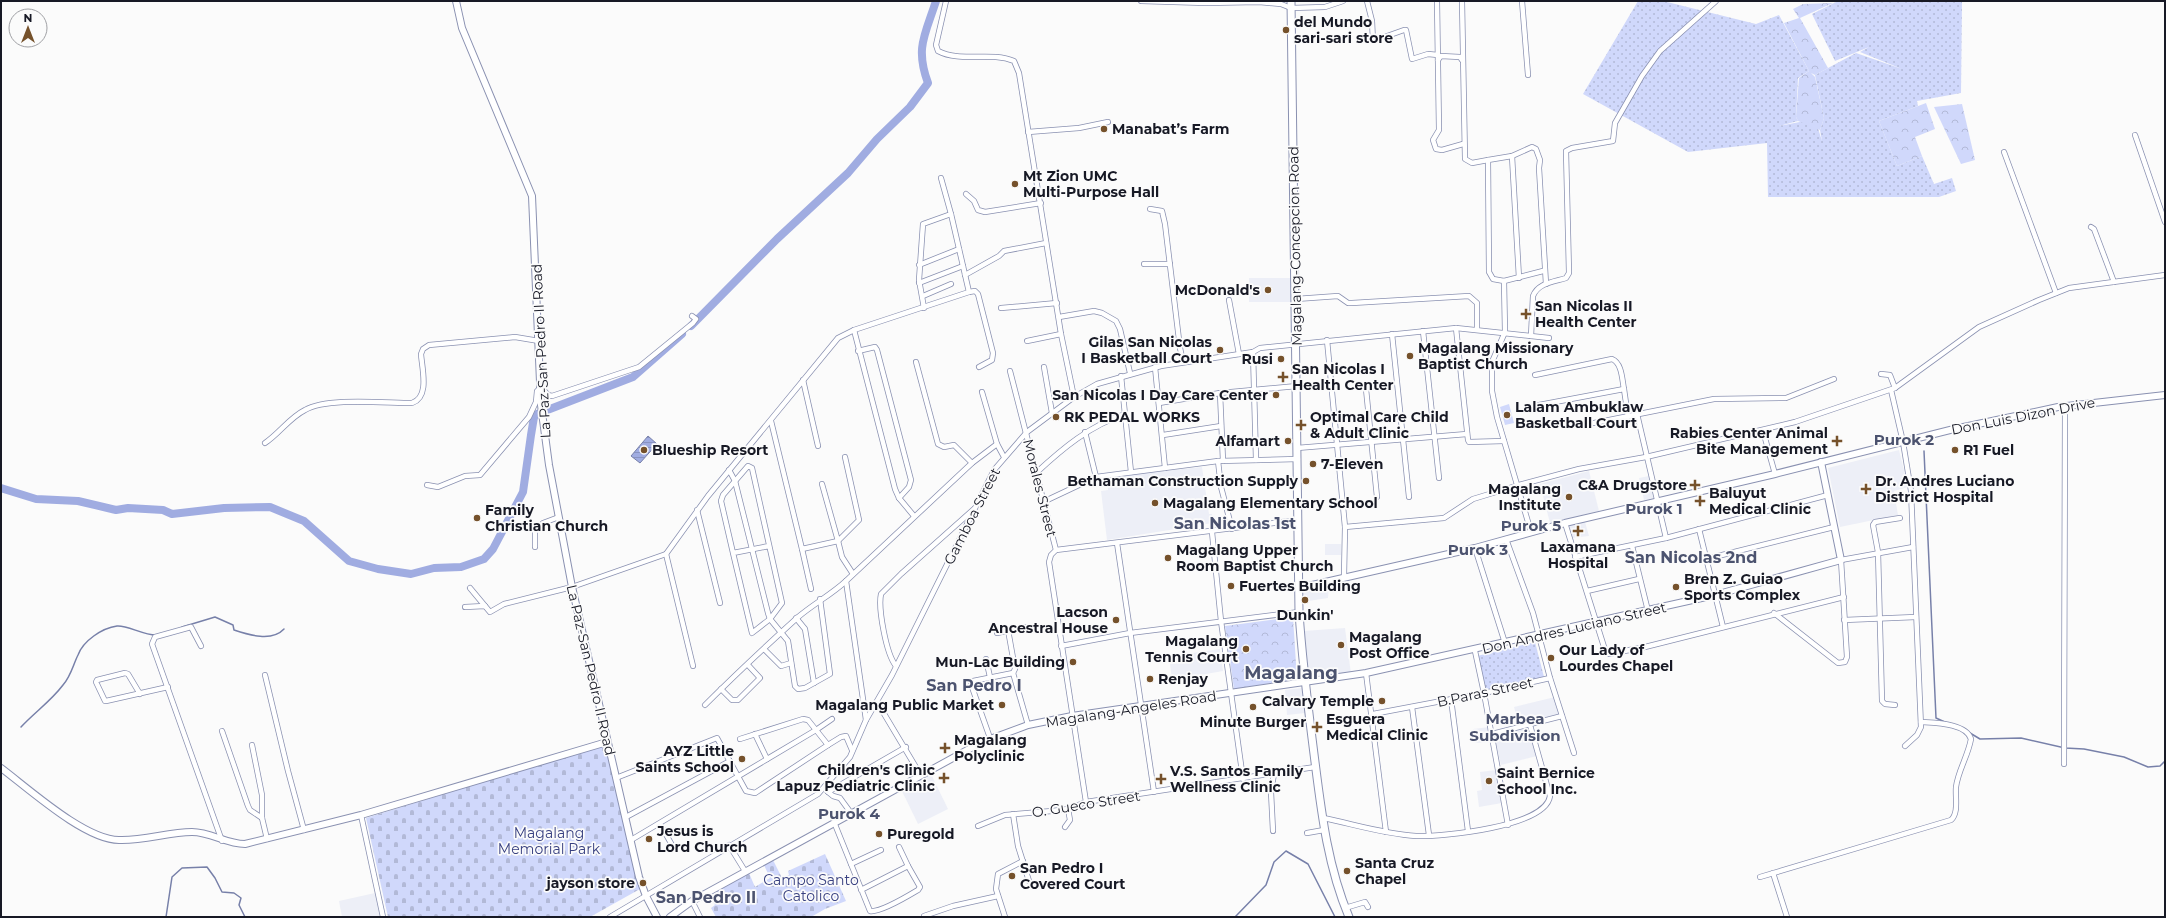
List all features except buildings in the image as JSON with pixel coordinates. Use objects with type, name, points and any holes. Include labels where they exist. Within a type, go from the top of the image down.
[{"type":"main road","name":"Magalang-Concepcion Road","points":[[1291,4],[1297,344],[1298,612],[1315,767],[1324,830],[1334,877],[1349,917]]},
{"type":"street","name":"La Paz-San Pedro II Road","points":[[456,1],[462,28],[531,193],[535,237],[541,405],[559,517],[572,587],[631,840],[646,896],[657,917]]},
{"type":"street","points":[[946,1],[936,45],[938,52],[966,56],[1005,57],[1014,61],[1019,73],[1061,334],[1074,397]]},
{"type":"street","points":[[1141,1],[1206,3],[1259,2],[1325,6],[1343,1]]},
{"type":"street","points":[[1367,1],[1372,21],[1373,41],[1406,30],[1412,59],[1428,54],[1438,58],[1441,56],[1460,57],[1463,60]]},
{"type":"street","points":[[1437,1],[1439,130],[1433,140],[1434,146],[1436,149],[1442,150],[1463,144]]},
{"type":"street","points":[[1462,1],[1463,144],[1466,161],[1472,163],[1512,156],[1532,147],[1536,149],[1540,160],[1539,168],[1543,271],[1546,284]]},
{"type":"street","points":[[1522,1],[1528,75]]},
{"type":"street","points":[[1531,336],[1533,296],[1538,287],[1566,278],[1569,273],[1566,151],[1572,148],[1613,141],[1615,123],[1642,76],[1660,51],[1716,1]]},
{"type":"street","points":[[1028,132],[1080,128],[1108,122]]},
{"type":"street","points":[[2135,135],[2165,222]]},
{"type":"street","points":[[2004,152],[2056,293]]},
{"type":"street","points":[[1512,156],[1519,278]]},
{"type":"street","points":[[1488,160],[1490,273],[1493,279],[1504,281],[1543,271]]},
{"type":"street","points":[[941,178],[969,292]]},
{"type":"street","points":[[966,194],[974,201],[978,210],[985,212],[1041,203]]},
{"type":"street","points":[[1150,209],[1162,212],[1183,362]]},
{"type":"street","points":[[924,308],[920,284],[923,224],[951,214]]},
{"type":"street","points":[[2091,227],[2094,229],[2114,282]]},
{"type":"street","points":[[965,275],[1004,251],[1046,243]]},
{"type":"street","points":[[920,265],[959,249]]},
{"type":"street","points":[[1144,264],[1170,264]]},
{"type":"street","points":[[920,284],[963,266]]},
{"type":"street","points":[[1345,527],[1444,518],[1473,499],[1518,485],[1579,469],[1646,457],[1763,431],[1893,389],[1979,327],[2056,293],[2069,288],[2165,275]]},
{"type":"street","points":[[1504,281],[1505,332],[1491,369],[1494,405],[1531,532]]},
{"type":"street","points":[[923,296],[951,284]]},
{"type":"street","points":[[470,588],[490,612],[504,604],[572,587],[666,554],[697,510],[838,338],[854,330],[975,291],[978,294],[993,353],[992,360],[979,367]]},
{"type":"street","points":[[1296,300],[1338,296],[1348,303],[1352,303],[1469,296],[1477,303],[1477,329]]},
{"type":"street","points":[[1229,300],[1239,354]]},
{"type":"street","points":[[1001,308],[1056,303]]},
{"type":"street","points":[[1059,317],[1094,311],[1102,313],[1116,321],[1120,329],[1130,373]]},
{"type":"street","points":[[427,485],[438,487],[466,476],[480,475],[529,417],[536,402],[537,391],[541,388],[550,396],[558,395],[639,367],[692,323],[696,319],[692,316]]},
{"type":"street","points":[[1456,328],[1469,442],[1504,441]]},
{"type":"street","name":"Gamboa Street","points":[[826,790],[830,779],[850,757],[866,720],[915,630],[994,470],[1027,432],[1074,397],[1097,384],[1130,373],[1183,362],[1253,352],[1260,348],[1423,330],[1456,328],[1505,332],[1549,338]]},
{"type":"street","points":[[854,330],[858,351],[899,498],[914,516]]},
{"type":"street","points":[[1423,330],[1436,437],[1439,478]]},
{"type":"street","points":[[1027,341],[1061,334]]},
{"type":"street","points":[[1392,334],[1409,497]]},
{"type":"street","points":[[265,443],[278,435],[295,416],[318,404],[412,403],[418,401],[422,396],[423,390],[421,354],[423,349],[428,345],[515,337],[539,340]]},
{"type":"street","points":[[1327,340],[1345,527],[1344,576]]},
{"type":"street","points":[[858,351],[872,347],[877,350],[911,480],[909,487],[899,498]]},
{"type":"street","points":[[1253,352],[1256,460]]},
{"type":"street","points":[[1535,375],[1612,359],[1620,366],[1628,417]]},
{"type":"street","points":[[916,362],[938,444],[944,447],[954,445],[972,463]]},
{"type":"street","points":[[1044,367],[1052,413]]},
{"type":"street","points":[[1155,367],[1163,435],[1165,468]]},
{"type":"street","name":"Morales Street","points":[[1010,371],[1027,432],[1056,550],[1051,555],[1049,562],[1086,802]]},
{"type":"street","points":[[1881,374],[1890,374],[1911,491],[1921,722],[1920,732],[1905,746]]},
{"type":"street","points":[[1121,376],[1131,472]]},
{"type":"street","points":[[1594,423],[1714,399],[1786,398],[1834,379]]},
{"type":"street","points":[[803,380],[818,446]]},
{"type":"street","points":[[1159,403],[1220,393],[1297,386]]},
{"type":"street","points":[[1366,389],[1377,497]]},
{"type":"street","points":[[1539,405],[1624,389]]},
{"type":"street","points":[[982,392],[997,444],[1004,457]]},
{"type":"street","points":[[1220,393],[1221,487],[1232,529]]},
{"type":"street","name":"Don Luis Dizon Drive","points":[[1299,588],[1344,576],[1475,548],[1565,523],[1775,474],[1954,429],[2064,406],[2165,395]]},
{"type":"street","points":[[2064,406],[2064,764]]},
{"type":"street","points":[[1036,473],[1060,451],[1085,432],[1104,421],[1125,414]]},
{"type":"street","points":[[1637,414],[1666,538]]},
{"type":"street","points":[[770,421],[811,589]]},
{"type":"street","points":[[1163,435],[1221,426]]},
{"type":"street","points":[[1763,431],[1775,474]]},
{"type":"street","points":[[1085,432],[1096,477]]},
{"type":"street","points":[[1297,448],[1336,446],[1467,434]]},
{"type":"street","points":[[705,705],[796,618],[820,599],[836,591],[972,463],[997,444]]},
{"type":"street","points":[[802,549],[838,541],[859,520],[845,457]]},
{"type":"street","points":[[1043,502],[1096,477],[1220,461],[1298,459]]},
{"type":"street","points":[[1774,613],[1840,663],[1846,660],[1841,560],[1821,462]]},
{"type":"street","points":[[750,466],[769,546],[782,607],[770,619],[752,633],[721,501],[746,467],[750,466]]},
{"type":"street","points":[[729,470],[735,481],[751,550],[770,619],[788,641],[796,688],[805,688],[829,675],[830,672],[820,599]]},
{"type":"street","points":[[822,484],[842,557],[853,574]]},
{"type":"street","points":[[1575,557],[1666,538],[1828,495]]},
{"type":"street","points":[[896,666],[888,653],[881,606],[881,594],[900,574],[976,508]]},
{"type":"street","points":[[697,510],[720,603]]},
{"type":"street","points":[[535,547],[534,531],[543,523],[559,517]]},
{"type":"street","points":[[1895,704],[1885,704],[1882,701],[1878,552],[1874,523],[1900,518]]},
{"type":"street","points":[[1056,550],[1212,532],[1298,520]]},
{"type":"street","points":[[1565,523],[1605,650],[1609,654],[1844,597]]},
{"type":"street","points":[[1706,559],[1834,527]]},
{"type":"street","points":[[1699,529],[1723,627]]},
{"type":"street","points":[[1212,532],[1221,621],[1243,779]]},
{"type":"street","points":[[1506,539],[1533,612],[1550,678],[1574,753]]},
{"type":"street","points":[[1117,543],[1140,706],[1154,792]]},
{"type":"street","points":[[733,553],[769,546]]},
{"type":"street","points":[[1632,546],[1648,611]]},
{"type":"street","points":[[1841,560],[1878,552],[1913,547]]},
{"type":"street","points":[[1475,548],[1505,643]]},
{"type":"street","points":[[666,554],[693,666]]},
{"type":"street","name":"Don Andres Luciano Street","points":[[1305,683],[1366,673],[1648,611],[1715,595],[1841,560]]},
{"type":"street","points":[[1587,591],[1639,579]]},
{"type":"street","points":[[846,581],[866,720]]},
{"type":"street","points":[[465,607],[485,606]]},
{"type":"street","points":[[1061,646],[1130,633],[1298,612]]},
{"type":"street","points":[[1844,620],[1916,617]]},
{"type":"street","points":[[796,618],[805,629],[814,683]]},
{"type":"street","points":[[997,633],[1025,626]]},
{"type":"street","points":[[201,646],[191,627],[153,640],[152,644],[222,841]]},
{"type":"street","points":[[1008,630],[1015,669],[1013,673],[1028,725]]},
{"type":"street","points":[[764,649],[781,666],[791,663]]},
{"type":"street","points":[[1475,650],[1508,825]]},
{"type":"street","points":[[986,659],[990,677]]},
{"type":"street","points":[[721,689],[732,700],[738,700],[760,678],[748,665]]},
{"type":"street","points":[[140,694],[128,674],[125,673],[97,680],[96,682],[104,701],[140,694],[168,688]]},
{"type":"street","points":[[990,738],[971,684],[973,681],[1013,673]]},
{"type":"street","points":[[1366,673],[1373,714],[1386,832]]},
{"type":"street","points":[[265,675],[288,772],[304,830]]},
{"type":"street","name":"B.Paras Street","points":[[1373,714],[1484,693],[1550,678]]},
{"type":"street","name":"Magalang-Angeles Road","points":[[670,917],[692,902],[745,871],[920,774],[990,738],[1028,725],[1072,716],[1305,683]]},
{"type":"street","points":[[1451,699],[1468,831]]},
{"type":"street","points":[[877,702],[906,747],[920,774]]},
{"type":"street","points":[[1412,707],[1429,836]]},
{"type":"street","points":[[1492,734],[1562,716]]},
{"type":"street","points":[[740,739],[803,719],[808,720],[828,745]]},
{"type":"street","points":[[631,840],[739,777],[832,719]]},
{"type":"street","points":[[1760,877],[1946,822],[1954,818],[1956,785],[1970,745],[1970,736],[1960,729],[1947,725],[1921,722]]},
{"type":"street","points":[[1323,818],[1386,832],[1429,836],[1508,825],[1519,822],[1547,804],[1550,796],[1530,725]]},
{"type":"street","points":[[222,731],[248,806],[250,810],[262,818]]},
{"type":"street","points":[[755,734],[767,759]]},
{"type":"street","points":[[616,778],[715,738],[718,740],[746,791],[755,793],[844,736],[852,750]]},
{"type":"street","points":[[1,768],[71,821],[105,838],[127,840],[193,832],[207,834],[222,841],[240,844],[267,839],[361,815],[607,742]]},
{"type":"street","points":[[252,745],[262,795],[262,818],[267,839]]},
{"type":"street","points":[[612,917],[729,845],[818,794],[906,747]]},
{"type":"street","points":[[626,817],[730,761]]},
{"type":"street","name":"O. Gueco Street","points":[[978,826],[1005,815],[1068,809],[1086,802],[1315,767]]},
{"type":"street","points":[[1273,831],[1271,792],[1274,774]]},
{"type":"street","points":[[826,790],[840,798],[851,813]]},
{"type":"street","points":[[1065,827],[1070,820],[1068,809]]},
{"type":"street","points":[[1013,814],[1029,881]]},
{"type":"street","points":[[361,815],[383,917]]},
{"type":"street","points":[[834,822],[869,910],[873,912],[910,894],[920,887],[899,847]]},
{"type":"street","points":[[660,824],[672,845]]},
{"type":"street","points":[[1307,833],[1324,830]]},
{"type":"street","points":[[729,845],[745,871]]},
{"type":"street","points":[[851,864],[881,850]]},
{"type":"street","points":[[1006,917],[998,896],[996,885],[998,874],[1023,861]]},
{"type":"street","points":[[861,890],[908,866]]},
{"type":"street","points":[[1773,873],[1787,917]]},
{"type":"street","points":[[924,916],[953,906],[998,896]]},
{"type":"street","points":[[692,902],[700,917]]},
{"type":"street","points":[[1345,908],[1365,902],[1368,907]]},
{"type":"shaded area","points":[[1249,278],[1291,278],[1291,302],[1249,302]]},
{"type":"shaded area","name":"Blueship Resort","points":[[648,436],[657,444],[640,463],[631,456]]},
{"type":"shaded area","name":"Dr. Andres Luciano District Hospital","points":[[1899,450],[1908,487],[1894,491],[1898,515],[1840,527],[1828,468]]},
{"type":"shaded area","name":"Magalang Elementary School","points":[[1202,467],[1209,514],[1212,514],[1213,523],[1107,540],[1101,491],[1108,490],[1107,477]]},
{"type":"shaded area","name":"Magalang Institute","points":[[1589,471],[1599,511],[1550,523],[1540,484]]},
{"type":"shaded area","points":[[1649,476],[1654,498],[1644,500],[1639,478]]},
{"type":"shaded area","name":"Laxamana Hospital","points":[[1585,522],[1589,536],[1571,538],[1568,526]]},
{"type":"shaded area","points":[[1325,544],[1341,544],[1341,555],[1325,555]]},
{"type":"shaded area","points":[[1329,584],[1328,598],[1302,602],[1301,590]]},
{"type":"shaded area","points":[[1345,628],[1351,674],[1309,679],[1304,631]]},
{"type":"shaded area","points":[[1220,649],[1223,671],[1172,680],[1170,664],[1187,662],[1186,654]]},
{"type":"shaded area","points":[[1302,688],[1305,713],[1287,715],[1285,690]]},
{"type":"shaded area","points":[[1555,697],[1560,714],[1519,726],[1514,707]]},
{"type":"shaded area","points":[[1530,726],[1537,756],[1501,765],[1494,735]]},
{"type":"shaded area","points":[[1490,727],[1492,742],[1475,743],[1473,729]]},
{"type":"shaded area","name":"Saint Bernice School Inc.","points":[[1496,770],[1502,803],[1479,807],[1477,791],[1482,790],[1480,772]]},
{"type":"shaded area","points":[[930,772],[948,809],[918,824],[900,787]]},
{"type":"shaded area","points":[[375,893],[381,917],[342,917],[339,901]]},
{"type":"green space","points":[[1638,1],[1663,1],[1756,24],[1779,15],[1809,71],[1798,78],[1796,117],[1798,121],[1779,126],[1815,119],[1822,141],[1820,130],[1824,118],[1815,75],[1856,53],[1902,69],[1860,52],[1869,47],[1835,61],[1812,14],[1838,1],[1962,2],[1961,93],[1917,101],[1918,106],[1879,121],[1897,166],[1922,156],[1934,184],[1952,178],[1956,191],[1939,197],[1768,197],[1767,143],[1688,152],[1583,94]]},
{"type":"green space","points":[[1833,3],[1800,18],[1828,68],[1815,75],[1811,73],[1815,77],[1824,118],[1820,130],[1798,121],[1796,117],[1799,78],[1809,71],[1784,23],[1799,18],[1793,9],[1803,4]]},
{"type":"green space","points":[[1926,103],[1935,129],[1915,137],[1922,156],[1897,166],[1879,121]]},
{"type":"green space","points":[[1962,104],[1975,160],[1961,164],[1934,107]]},
{"type":"green space","name":"Lalam Ambuklaw Basketball Court","points":[[1509,404],[1514,423],[1505,425],[1500,407]]},
{"type":"green space","points":[[1293,617],[1297,679],[1234,689],[1225,626]]},
{"type":"green space","points":[[1535,642],[1544,677],[1486,691],[1477,656]]},
{"type":"green space","name":"Magalang Memorial Park","points":[[605,744],[640,889],[590,917],[388,917],[366,818]]},
{"type":"green space","name":"Campo Santo Catolico","points":[[825,854],[846,901],[825,909],[811,917],[716,917],[711,908],[715,905],[713,902],[721,898],[717,891],[749,873],[755,887],[770,878],[764,865],[773,860],[782,878],[789,875],[788,871]]},
{"type":"waterway","points":[[691,326],[777,239],[848,173],[877,139],[910,107],[928,83],[924,71],[922,51],[925,33],[936,1]]},
{"type":"waterway","points":[[1,488],[36,499],[78,501],[116,510],[128,508],[163,510],[172,514],[224,508],[270,507],[304,521],[349,561],[378,569],[411,574],[434,568],[461,567],[484,559],[493,549],[523,492],[534,417],[537,414],[633,377],[682,334]]},
{"type":"waterway","points":[[1924,451],[1936,718],[1947,723]]},
{"type":"waterway","points":[[182,627],[215,617],[233,625],[234,630],[246,634],[267,636],[279,633],[284,629]]},
{"type":"waterway","points":[[21,727],[66,682],[80,650],[99,632],[111,627],[121,626],[151,635],[156,635]]},
{"type":"waterway","points":[[1970,733],[1980,739],[2021,738],[2065,748],[2084,749],[2124,757],[2148,767],[2160,766],[2165,761]]},
{"type":"waterway","points":[[1235,917],[1266,885],[1274,862],[1286,851],[1308,864],[1335,917]]},
{"type":"waterway","points":[[166,917],[172,877],[182,868],[207,867],[215,878],[222,892],[234,893],[241,898],[239,905],[245,917]]},
{"type":"place","name":"del Mundo sari-sari store","points":[[1286,30]]},
{"type":"place","name":"Manabat’s Farm","points":[[1104,129]]},
{"type":"place","name":"Mt Zion UMC Multi-Purpose Hall","points":[[1015,184]]},
{"type":"place","name":"McDonald's","points":[[1268,290]]},
{"type":"place","name":"San Nicolas II Health Center","points":[[1526,314]]},
{"type":"place","name":"Gilas San Nicolas I Basketball Court","points":[[1220,350]]},
{"type":"place","name":"Magalang Missionary Baptist Church","points":[[1410,356]]},
{"type":"place","name":"Rusi","points":[[1281,359]]},
{"type":"place","name":"San Nicolas I Health Center","points":[[1283,377]]},
{"type":"place","name":"San Nicolas I Day Care Center","points":[[1276,395]]},
{"type":"place","name":"Lalam Ambuklaw Basketball Court","points":[[1507,415]]},
{"type":"place","name":"RK PEDAL WORKS","points":[[1056,417]]},
{"type":"place","name":"Optimal Care Child & Adult Clinic","points":[[1301,425]]},
{"type":"place","name":"Alfamart","points":[[1288,441]]},
{"type":"place","name":"Rabies Center Animal Bite Management","points":[[1837,441]]},
{"type":"place","name":"Blueship Resort","points":[[644,450]]},
{"type":"place","name":"R1 Fuel","points":[[1955,450]]},
{"type":"place","name":"7-Eleven","points":[[1313,464]]},
{"type":"place","name":"Bethaman Construction Supply","points":[[1306,481]]},
{"type":"place","name":"C&A Drugstore","points":[[1695,485]]},
{"type":"place","name":"Dr. Andres Luciano District Hospital","points":[[1866,489]]},
{"type":"place","name":"Magalang Institute","points":[[1569,497]]},
{"type":"place","name":"Baluyut Medical Clinic","points":[[1700,501]]},
{"type":"place","name":"Magalang Elementary School","points":[[1155,503]]},
{"type":"place","name":"Family Christian Church","points":[[477,518]]},
{"type":"place","name":"Laxamana Hospital","points":[[1578,531]]},
{"type":"place","name":"Magalang Upper Room Baptist Church","points":[[1168,558]]},
{"type":"place","name":"Fuertes Building","points":[[1231,586]]},
{"type":"place","name":"Bren Z. Guiao Sports Complex","points":[[1676,587]]},
{"type":"place","name":"Dunkin'","points":[[1305,600]]},
{"type":"place","name":"Lacson Ancestral House","points":[[1116,620]]},
{"type":"place","name":"Magalang Post Office","points":[[1341,645]]},
{"type":"place","name":"Magalang Tennis Court","points":[[1246,649]]},
{"type":"place","name":"Our Lady of Lourdes Chapel","points":[[1551,658]]},
{"type":"place","name":"Mun-Lac Building","points":[[1073,662]]},
{"type":"place","name":"Renjay","points":[[1150,679]]},
{"type":"place","name":"Calvary Temple","points":[[1382,701]]},
{"type":"place","name":"Magalang Public Market","points":[[1002,705]]},
{"type":"place","name":"Minute Burger","points":[[1253,707]]},
{"type":"place","name":"Esguera Medical Clinic","points":[[1317,727]]},
{"type":"place","name":"Magalang Polyclinic","points":[[945,748]]},
{"type":"place","name":"AYZ Little Saints School","points":[[742,759]]},
{"type":"place","name":"Children's Clinic Lapuz Pediatric Clinic","points":[[944,778]]},
{"type":"place","name":"V.S. Santos Family Wellness Clinic","points":[[1161,779]]},
{"type":"place","name":"Saint Bernice School Inc.","points":[[1489,781]]},
{"type":"place","name":"Puregold","points":[[879,834]]},
{"type":"place","name":"Jesus is Lord Church","points":[[649,839]]},
{"type":"place","name":"Santa Cruz Chapel","points":[[1347,871]]},
{"type":"place","name":"San Pedro I Covered Court","points":[[1012,876]]},
{"type":"place","name":"jayson store","points":[[643,883]]},
{"type":"district","name":"Purok 2","points":[[1904,439]]},
{"type":"district","name":"Purok 1","points":[[1654,508]]},
{"type":"district","name":"San Nicolas 1st","points":[[1235,523]]},
{"type":"district","name":"Purok 5","points":[[1531,525]]},
{"type":"district","name":"Purok 3","points":[[1478,549]]},
{"type":"district","name":"San Nicolas 2nd","points":[[1691,557]]},
{"type":"district","name":"Magalang","points":[[1291,673]]},
{"type":"district","name":"San Pedro I","points":[[974,685]]},
{"type":"district","name":"Marbea Subdivision","points":[[1515,726]]},
{"type":"district","name":"Purok 4","points":[[849,813]]},
{"type":"district","name":"San Pedro II","points":[[706,897]]}]
